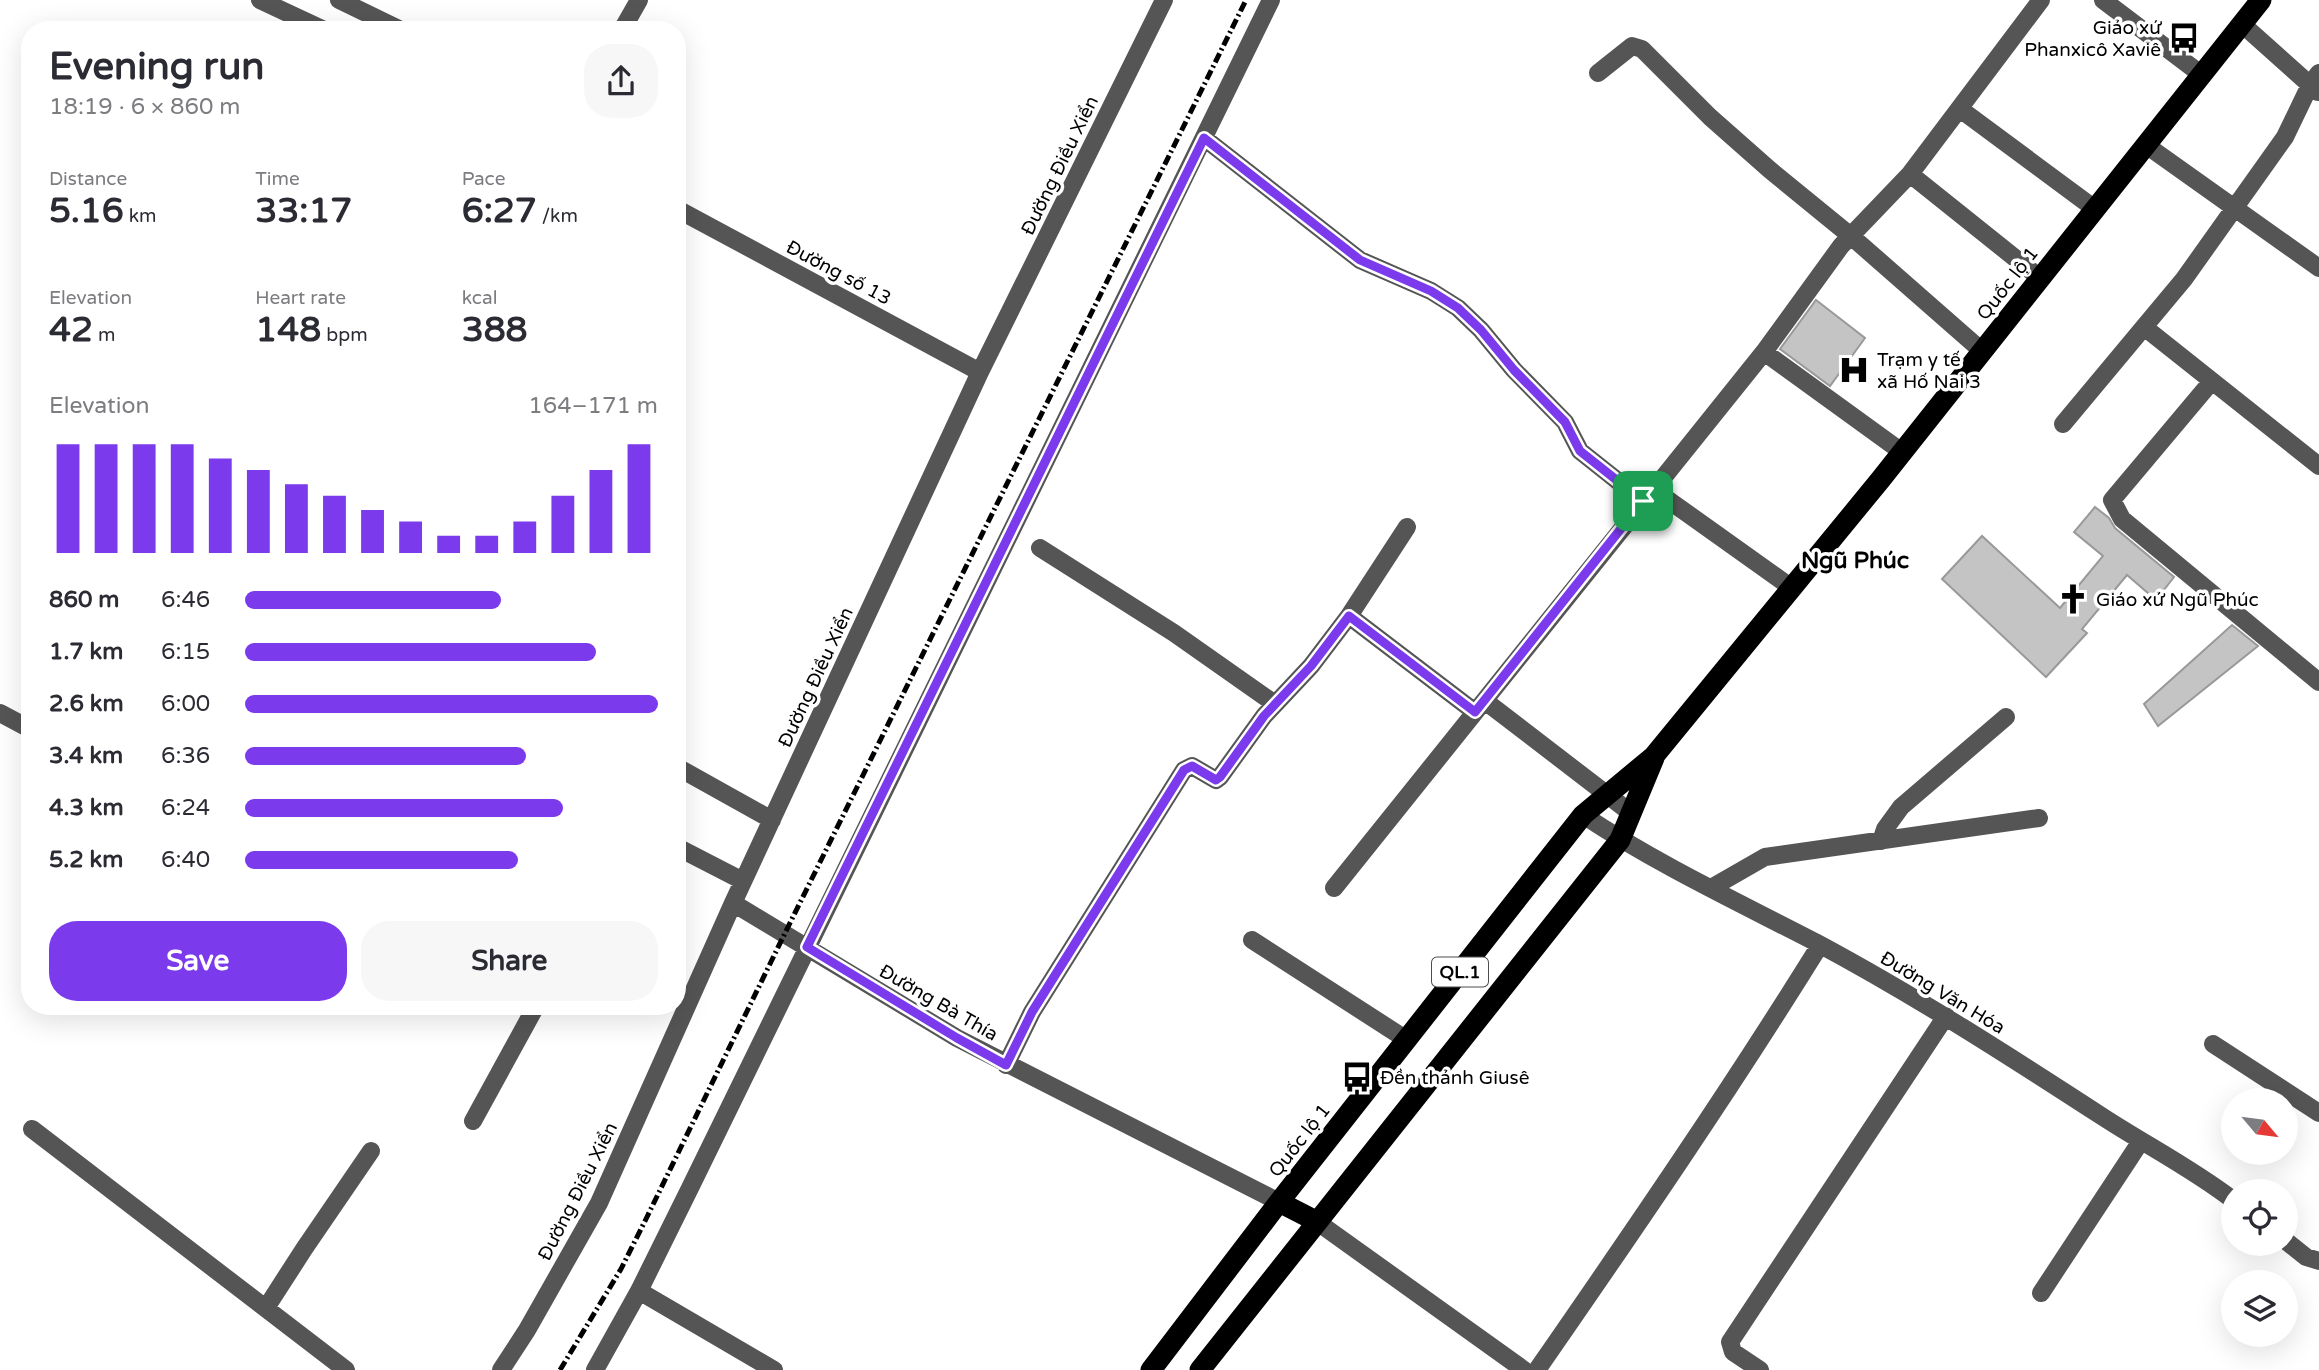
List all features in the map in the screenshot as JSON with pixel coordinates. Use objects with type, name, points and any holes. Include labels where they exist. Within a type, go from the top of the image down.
[{"type":"highway","name":"Quốc lộ 1","points":[[1151,1370],[1279,1202],[1583,816],[1654,756],[1902,452],[2262,0]]},
{"type":"highway","name":"Quốc lộ 1","points":[[1199,1370],[1620,840],[1654,756]]},
{"type":"highway","points":[[1279,1202],[1316,1222]]},
{"type":"street","points":[[260,0],[305,21]]},
{"type":"street","points":[[339,0],[382,21]]},
{"type":"street","points":[[627,21],[639,0]]},
{"type":"street","name":"Đường Điều Xiển","points":[[686,1008],[980,372],[1164,0]]},
{"type":"street","points":[[595,1370],[639,1291],[1271,0]]},
{"type":"street","points":[[1334,888],[1763,352],[1841,246],[1910,174],[2041,0]]},
{"type":"street","points":[[2111,2],[2202,75]]},
{"type":"street","points":[[2063,424],[2183,279],[2285,137],[2316,84],[2242,24]]},
{"type":"street","points":[[1598,73],[1632,46],[1642,49],[1710,117],[1982,351]]},
{"type":"street","points":[[1960,109],[2095,209]]},
{"type":"street","points":[[1204,138],[1360,260],[1431,291],[1458,308],[1565,422],[1580,451],[1792,588]]},
{"type":"street","points":[[2146,145],[2319,268]]},
{"type":"street","points":[[1910,174],[2040,278]]},
{"type":"street","name":"Đường số 13","points":[[686,214],[980,372]]},
{"type":"street","points":[[2144,327],[2319,466]]},
{"type":"street","points":[[1763,352],[1902,452]]},
{"type":"street","points":[[2212,381],[2112,500],[2122,519],[2319,682]]},
{"type":"street","points":[[1006,1065],[1032,1012],[1184,770],[1192,766],[1216,780],[1220,777],[1264,716],[1311,666],[1349,616],[1407,527]]},
{"type":"street","points":[[1040,548],[1174,633],[1275,704]]},
{"type":"street","points":[[1349,616],[1609,794],[1631,813]]},
{"type":"street","points":[[0,713],[21,719]]},
{"type":"street","points":[[1881,841],[1885,829],[1901,807],[2006,717]]},
{"type":"street","points":[[686,772],[772,820]]},
{"type":"street","name":"Đường Văn Hóa","points":[[1583,816],[1620,840],[1819,945],[1946,1016],[2221,1190]]},
{"type":"street","points":[[1710,888],[1765,857],[2039,818]]},
{"type":"street","points":[[686,852],[743,881]]},
{"type":"street","name":"Đường Bà Thía","points":[[733,903],[1006,1065],[1279,1202]]},
{"type":"street","points":[[1252,940],[1407,1040]]},
{"type":"street","points":[[1536,1370],[1772,1023],[1819,945]]},
{"type":"street","points":[[473,1121],[531,1015]]},
{"type":"street","name":"Đường Điều Xiển","points":[[501,1370],[527,1330],[599,1203],[683,1015]]},
{"type":"street","points":[[1760,1370],[1732,1352],[1730,1342],[1946,1016]]},
{"type":"street","points":[[2213,1044],[2319,1113]]},
{"type":"street","points":[[32,1129],[346,1370]]},
{"type":"street","points":[[2040,1293],[2141,1141]]},
{"type":"street","points":[[266,1308],[303,1248],[371,1151]]},
{"type":"street","points":[[1316,1222],[1524,1370]]},
{"type":"street","points":[[2298,1251],[2306,1257],[2319,1261]]},
{"type":"street","points":[[639,1291],[774,1370]]},
{"type":"building","points":[[1816,300],[1865,338],[1830,386],[1780,349]]},
{"type":"building","points":[[2095,507],[2109,518],[2115,528],[2174,577],[2156,600],[2127,575],[2082,629],[2087,633],[2046,677],[1942,579],[1982,536],[2060,608],[2103,556],[2074,532]]},
{"type":"building","points":[[2232,625],[2258,646],[2158,726],[2144,704]]},
{"type":"railway","points":[[560,1370],[621,1269],[1246,0]]},
{"type":"place","name":"Giáo xứ Phanxicô Xaviê","points":[[2184,38]]},
{"type":"place","name":"Trạm y tế xã Hố Nai 3","points":[[1854,370]]},
{"type":"place","name":"Giáo xứ Ngũ Phúc","points":[[2073,599]]},
{"type":"place","name":"Đền thánh Giusê","points":[[1357,1077]]},
{"type":"district","name":"Ngũ Phúc","points":[[1855,560]]},
{"type":"route","points":[[1204,138],[1360,260],[1431,291],[1458,308],[1565,422],[1580,451],[1643,501],[1475,712],[1349,616],[1311,666],[1264,716],[1220,777],[1216,780],[1192,766],[1184,770],[1032,1012],[1006,1065],[807,947],[1204,138]]}]
